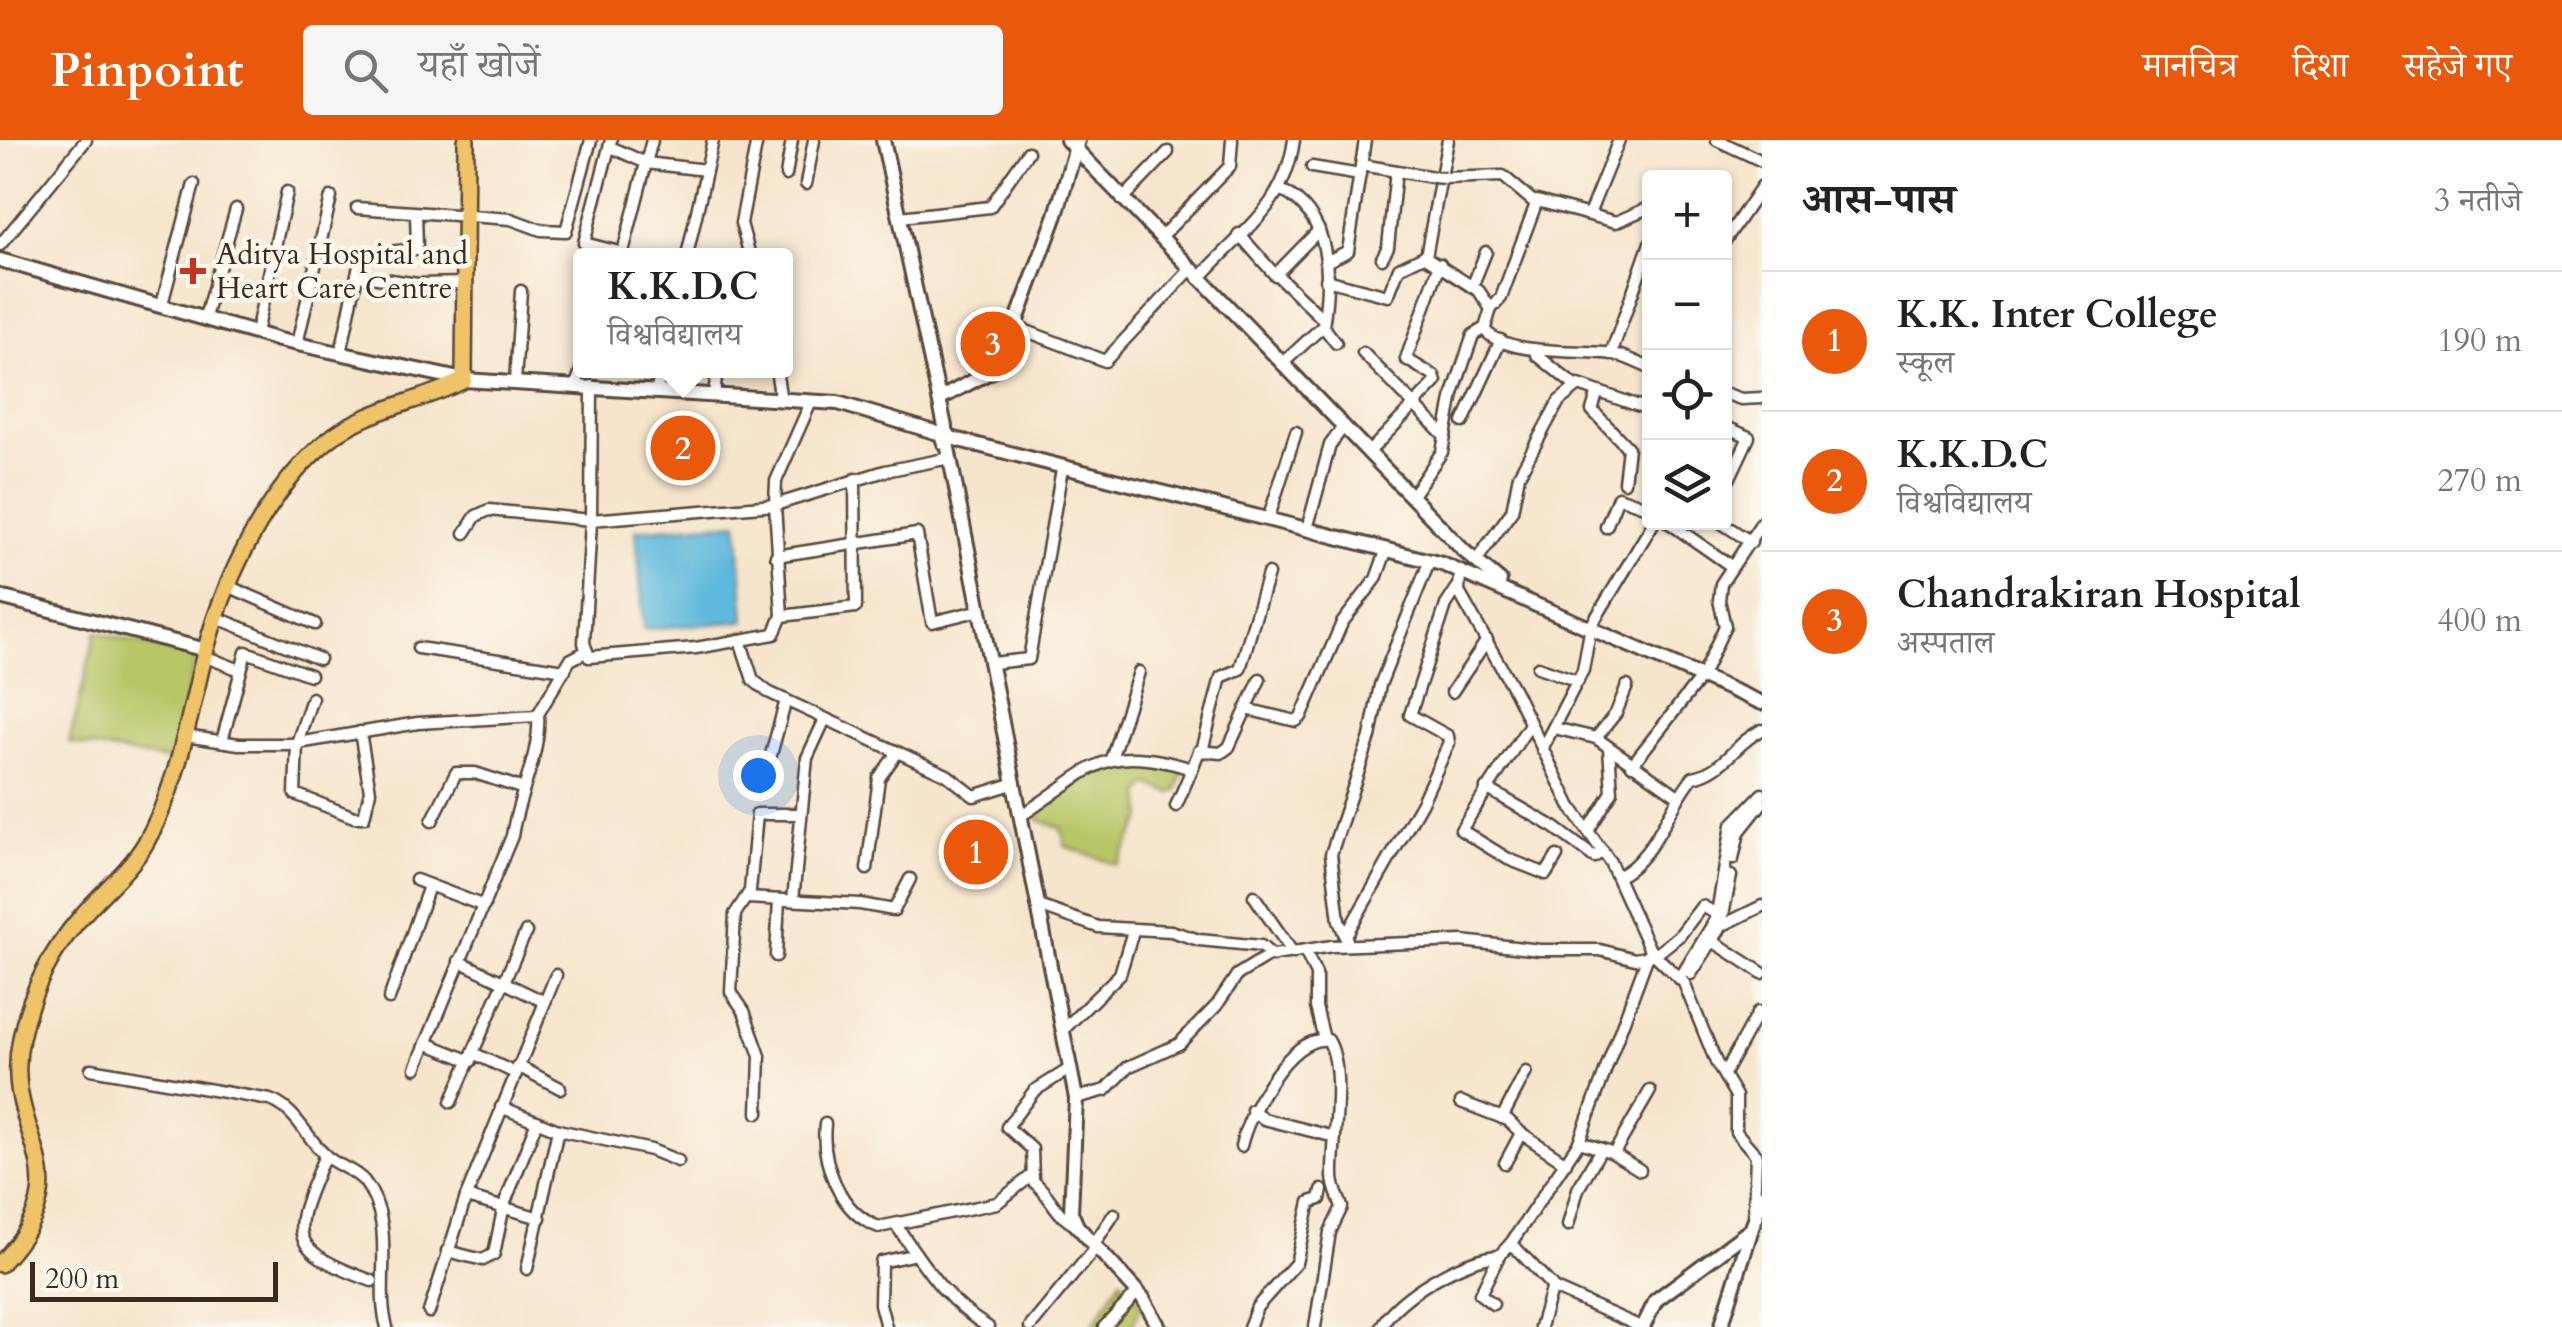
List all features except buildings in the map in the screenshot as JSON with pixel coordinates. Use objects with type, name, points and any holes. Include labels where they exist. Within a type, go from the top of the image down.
[{"type":"main road","points":[[0,1264],[36,1220],[42,1196],[19,1082],[24,1024],[55,952],[145,845],[168,791],[215,617],[259,525],[296,472],[333,436],[464,380],[466,140]]},
{"type":"street","points":[[2,241],[86,140]]},
{"type":"street","points":[[357,208],[510,219],[541,230],[566,230],[591,140]]},
{"type":"street","points":[[624,248],[652,140]]},
{"type":"street","points":[[688,248],[714,140]]},
{"type":"street","points":[[748,248],[742,223],[757,140]]},
{"type":"street","points":[[786,176],[792,140]]},
{"type":"street","points":[[806,184],[814,140]]},
{"type":"street","points":[[883,140],[939,399],[1070,1068],[1076,1105],[1070,1204],[1077,1226]]},
{"type":"street","points":[[1067,140],[1077,146],[1122,200],[1368,453],[1510,590]]},
{"type":"street","points":[[1160,238],[1230,166],[1232,140]]},
{"type":"street","points":[[1016,327],[1105,362],[1194,274],[1275,202],[1294,140]]},
{"type":"street","points":[[1326,262],[1348,251],[1365,140]]},
{"type":"street","points":[[1426,256],[1448,140]]},
{"type":"street","points":[[1589,214],[1619,140]]},
{"type":"street","points":[[1717,140],[1762,162]]},
{"type":"street","points":[[601,248],[584,243],[612,145],[646,163],[706,170]]},
{"type":"street","points":[[939,399],[992,371],[1016,327],[1077,146]]},
{"type":"street","points":[[900,217],[990,207],[1028,152]]},
{"type":"street","points":[[1122,200],[1168,152]]},
{"type":"street","points":[[1312,167],[1396,170],[1438,178],[1503,176],[1536,203]]},
{"type":"street","points":[[1382,258],[1388,247],[1396,170]]},
{"type":"street","points":[[162,304],[194,184]]},
{"type":"street","points":[[1732,230],[1762,186]]},
{"type":"street","points":[[1281,190],[1296,197],[1319,230],[1326,262],[1323,323],[1282,364]]},
{"type":"street","points":[[256,333],[287,192]]},
{"type":"street","points":[[297,344],[331,197]]},
{"type":"street","points":[[1412,497],[1440,456],[1473,334],[1482,330],[1502,296],[1536,203],[1543,200],[1616,222],[1642,211]]},
{"type":"street","points":[[206,317],[236,209]]},
{"type":"street","points":[[341,354],[363,253],[416,250],[416,214]]},
{"type":"street","points":[[1276,274],[1319,230]]},
{"type":"street","points":[[1239,234],[1323,323],[1336,342]]},
{"type":"street","points":[[1472,287],[1486,252]]},
{"type":"street","points":[[1426,256],[1472,287],[1491,309]]},
{"type":"street","points":[[1326,280],[1388,296],[1399,268],[1426,256]]},
{"type":"street","points":[[0,260],[297,344],[464,380],[838,404],[1062,469],[1430,560],[1510,590],[1762,703]]},
{"type":"street","points":[[1612,354],[1644,260]]},
{"type":"street","points":[[1368,453],[1436,378],[1406,360],[1440,264]]},
{"type":"street","points":[[357,275],[418,284],[464,282]]},
{"type":"street","points":[[515,382],[521,291]]},
{"type":"street","points":[[1482,330],[1537,350],[1612,354],[1642,365]]},
{"type":"street","points":[[1463,422],[1501,340]]},
{"type":"street","points":[[1363,353],[1444,436]]},
{"type":"street","points":[[1537,355],[1575,386],[1642,406]]},
{"type":"street","points":[[576,385],[578,378]]},
{"type":"street","points":[[657,391],[659,378]]},
{"type":"street","points":[[714,396],[716,378]]},
{"type":"street","points":[[777,378],[780,400]]},
{"type":"street","points":[[592,386],[589,656],[626,655],[774,634],[782,616],[774,504],[780,468],[811,402]]},
{"type":"street","points":[[1476,561],[1512,511],[1519,475],[1558,400],[1570,395],[1575,386]]},
{"type":"street","points":[[1597,394],[1592,410],[1628,448],[1624,482]]},
{"type":"street","points":[[1732,395],[1762,398]]},
{"type":"street","points":[[1306,530],[1330,445],[1343,426]]},
{"type":"street","points":[[1732,430],[1749,437],[1732,473]]},
{"type":"street","points":[[1268,520],[1296,432]]},
{"type":"street","points":[[465,533],[476,516],[489,510],[591,520],[774,504],[855,479],[950,458]]},
{"type":"street","points":[[992,663],[1029,659],[1062,469]]},
{"type":"street","points":[[782,616],[856,607],[855,479]]},
{"type":"street","points":[[1606,528],[1618,497],[1642,505]]},
{"type":"street","points":[[1632,765],[1702,676],[1723,632],[1719,592],[1731,566],[1751,544],[1762,522]]},
{"type":"street","points":[[1542,749],[1578,681],[1591,626],[1649,530]]},
{"type":"street","points":[[1679,530],[1731,566]]},
{"type":"street","points":[[1731,530],[1762,552]]},
{"type":"street","points":[[776,556],[917,534],[932,622],[981,610]]},
{"type":"street","points":[[1246,709],[1292,720],[1302,717],[1342,622],[1373,583],[1387,549]]},
{"type":"street","points":[[1347,941],[1331,854],[1370,737],[1380,685],[1430,560]]},
{"type":"street","points":[[1347,941],[1422,802],[1449,743],[1448,736],[1410,715],[1460,571]]},
{"type":"street","points":[[1176,806],[1202,751],[1221,677],[1240,669],[1268,574]]},
{"type":"street","points":[[230,586],[315,624]]},
{"type":"street","points":[[1457,588],[1570,807],[1617,877],[1650,957],[1682,980],[1685,994],[1738,1100],[1736,1132],[1756,1155],[1758,1206],[1721,1327]]},
{"type":"street","points":[[0,597],[205,653],[240,670]]},
{"type":"street","points":[[215,617],[319,659]]},
{"type":"street","points":[[740,640],[753,680],[786,700],[947,775],[974,796],[1016,783]]},
{"type":"street","points":[[1452,692],[1486,640]]},
{"type":"street","points":[[418,648],[565,670]]},
{"type":"street","points":[[416,1068],[512,836],[521,788],[540,735],[538,714],[570,660],[587,651]]},
{"type":"street","points":[[222,741],[248,652],[310,676]]},
{"type":"street","points":[[1538,668],[1578,681]]},
{"type":"street","points":[[1112,759],[1139,672]]},
{"type":"street","points":[[1202,751],[1227,750],[1260,679]]},
{"type":"street","points":[[1596,738],[1616,714],[1628,686]]},
{"type":"street","points":[[312,698],[297,744],[295,794],[362,818],[370,791],[360,732]]},
{"type":"street","points":[[769,762],[786,700]]},
{"type":"street","points":[[184,736],[297,744],[360,732],[538,714]]},
{"type":"street","points":[[793,900],[807,758],[824,719]]},
{"type":"street","points":[[1530,724],[1462,824],[1461,832],[1546,874],[1557,856]]},
{"type":"street","points":[[1554,728],[1596,738],[1677,795]]},
{"type":"street","points":[[1617,877],[1643,856],[1677,795],[1696,775],[1710,775],[1750,736],[1762,730]]},
{"type":"street","points":[[1588,832],[1612,792],[1609,748]]},
{"type":"street","points":[[867,870],[878,778],[896,753]]},
{"type":"street","points":[[1022,815],[1080,772],[1112,759],[1162,760],[1192,769]]},
{"type":"street","points":[[432,821],[456,773],[475,773],[521,788]]},
{"type":"street","points":[[1486,788],[1559,830],[1589,857],[1603,851]]},
{"type":"street","points":[[1719,920],[1732,825],[1762,794]]},
{"type":"street","points":[[1682,980],[1719,920],[1737,838],[1762,803]]},
{"type":"street","points":[[758,1112],[760,1056],[744,1011],[731,992],[735,914],[746,898],[757,814],[801,814]]},
{"type":"street","points":[[746,898],[894,910],[910,879]]},
{"type":"street","points":[[416,880],[484,906]]},
{"type":"street","points":[[389,999],[430,886]]},
{"type":"street","points":[[1254,896],[1293,952]]},
{"type":"street","points":[[776,956],[779,900]]},
{"type":"street","points":[[1039,906],[1098,927],[1171,930],[1199,940],[1257,946],[1273,956]]},
{"type":"street","points":[[1076,1105],[1106,1090],[1128,1067],[1179,1044],[1217,1006],[1236,975],[1273,956],[1347,941],[1474,941],[1540,950],[1600,950],[1635,959],[1650,957],[1680,935],[1702,906],[1719,920]]},
{"type":"street","points":[[1719,920],[1762,906]]},
{"type":"street","points":[[1063,1030],[1120,974],[1133,930]]},
{"type":"street","points":[[451,1102],[526,932]]},
{"type":"street","points":[[1710,939],[1762,973]]},
{"type":"street","points":[[1306,950],[1316,974],[1316,1007],[1324,1039],[1335,1058],[1333,1178],[1342,1207],[1330,1232],[1315,1327]]},
{"type":"street","points":[[1493,1304],[1480,1294],[1499,1256],[1580,1142],[1650,957]]},
{"type":"street","points":[[459,961],[545,1002]]},
{"type":"street","points":[[429,1312],[466,1198],[556,976]]},
{"type":"street","points":[[1724,1074],[1758,1012]]},
{"type":"street","points":[[1241,1146],[1252,1110],[1294,1052],[1324,1039]]},
{"type":"street","points":[[426,1043],[516,1070],[560,1088]]},
{"type":"street","points":[[91,1068],[276,1102],[324,1156],[362,1178],[372,1200],[386,1256],[387,1327]]},
{"type":"street","points":[[1034,1181],[1032,1149],[1008,1129],[1008,1123],[1034,1092],[1070,1068]]},
{"type":"street","points":[[1502,1118],[1526,1072]]},
{"type":"street","points":[[1614,1154],[1650,1091]]},
{"type":"street","points":[[1461,1102],[1502,1118],[1566,1163]]},
{"type":"street","points":[[501,1107],[558,1130],[651,1150],[678,1161]]},
{"type":"street","points":[[1252,1110],[1264,1118],[1335,1137]]},
{"type":"street","points":[[447,1251],[483,1260],[491,1257],[503,1210],[537,1121]]},
{"type":"street","points":[[826,1124],[823,1146],[830,1176],[865,1221],[878,1226],[997,1203],[1034,1181]]},
{"type":"street","points":[[526,1269],[558,1130]]},
{"type":"street","points":[[1505,1164],[1521,1133]]},
{"type":"street","points":[[1580,1142],[1614,1154],[1640,1170]]},
{"type":"street","points":[[1568,1225],[1578,1189],[1601,1149]]},
{"type":"street","points":[[324,1156],[299,1218],[300,1231],[319,1260],[372,1281]]},
{"type":"street","points":[[1034,1181],[1047,1190],[1062,1218],[1077,1226],[1138,1292],[1158,1327]]},
{"type":"street","points":[[1249,1327],[1260,1303],[1293,1268],[1311,1201],[1320,1199],[1322,1190]]},
{"type":"street","points":[[466,1198],[540,1218]]},
{"type":"street","points":[[1030,1327],[1095,1245],[1114,1214]]},
{"type":"street","points":[[896,1225],[941,1290],[988,1327]]},
{"type":"street","points":[[1511,1243],[1553,1288],[1642,1327],[1656,1300],[1750,1230]]},
{"type":"street","points":[[886,1327],[880,1304],[880,1262],[916,1254]]},
{"type":"street","points":[[1381,1327],[1390,1312],[1454,1268],[1483,1256],[1499,1256]]},
{"type":"street","points":[[1540,1327],[1553,1288]]},
{"type":"street","points":[[1104,1327],[1138,1292]]},
{"type":"green space","points":[[96,632],[196,657],[172,761],[69,743]]},
{"type":"green space","points":[[1107,760],[1159,762],[1183,772],[1177,790],[1171,793],[1148,784],[1141,794],[1143,817],[1117,865],[1065,846],[1062,829],[1037,819],[1044,806]]},
{"type":"green space","points":[[1121,1279],[1142,1306],[1131,1327],[1092,1327]]},
{"type":"water","points":[[738,522],[745,621],[644,629],[636,530]]},
{"type":"place","name":"Aditya Hospital and Heart Care Centre","points":[[193,271]]},
{"type":"place","name":"Chandrakiran Hospital","points":[[993,344]]},
{"type":"place","name":"K.K.D.C","points":[[683,448]]},
{"type":"place","name":"K.K. Inter College","points":[[976,852]]}]
